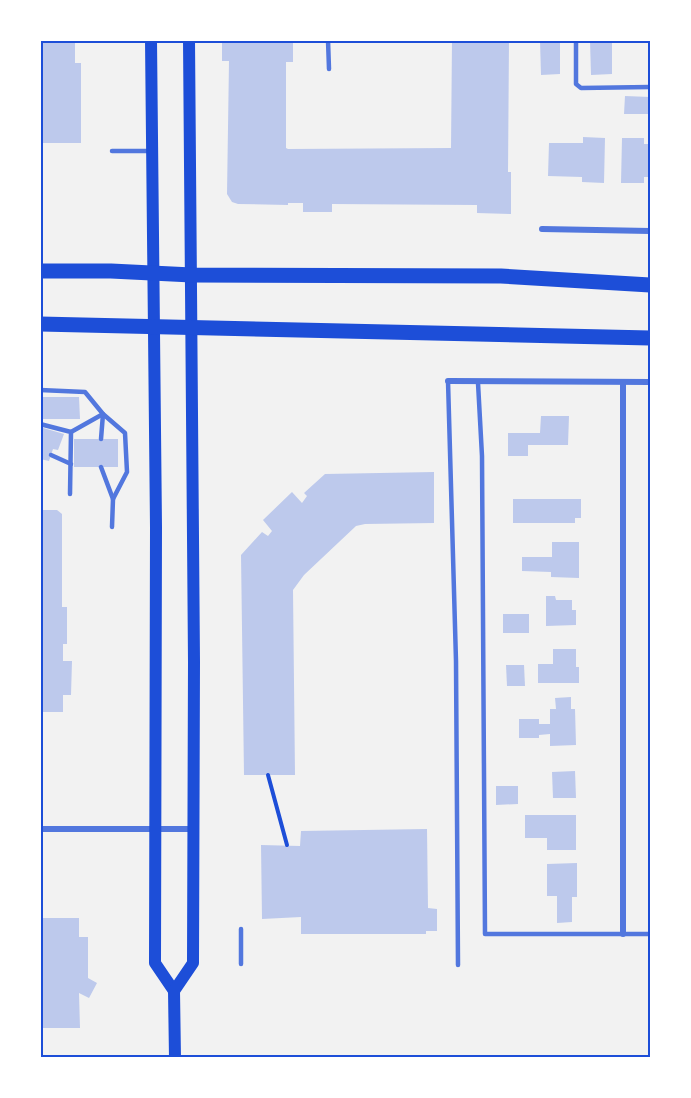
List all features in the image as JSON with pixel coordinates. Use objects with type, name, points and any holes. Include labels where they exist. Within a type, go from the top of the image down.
[{"type":"main road","points":[[151,40],[154,273],[154,963],[174,991]]},
{"type":"main road","points":[[175,1058],[174,991],[192,963],[195,662],[189,40]]},
{"type":"main road","points":[[40,271],[192,275],[501,276],[651,285]]},
{"type":"main road","points":[[40,324],[651,338]]},
{"type":"street","points":[[542,230],[651,231]]},
{"type":"street","points":[[448,381],[651,382]]},
{"type":"street","points":[[622,382],[623,934]]},
{"type":"street","points":[[40,829],[192,829]]},
{"type":"lane","points":[[328,40],[329,69]]},
{"type":"lane","points":[[576,40],[576,84],[581,88],[651,87]]},
{"type":"lane","points":[[112,151],[153,150]]},
{"type":"lane","points":[[448,381],[456,662],[458,965]]},
{"type":"lane","points":[[478,382],[482,468],[485,934],[651,934]]},
{"type":"lane","points":[[40,390],[86,392],[103,414],[125,433],[128,472],[113,499]]},
{"type":"lane","points":[[40,424],[71,432],[103,414]]},
{"type":"lane","points":[[101,439],[103,414]]},
{"type":"lane","points":[[70,494],[71,432]]},
{"type":"lane","points":[[51,455],[71,464]]},
{"type":"lane","points":[[101,467],[113,499],[112,527]]},
{"type":"lane","points":[[241,929],[241,964]]},
{"type":"path","points":[[268,775],[287,845]]},
{"type":"building","points":[[40,40],[75,40],[75,63],[81,63],[81,143],[40,143]]},
{"type":"building","points":[[222,40],[293,40],[293,62],[286,62],[286,148],[288,149],[451,148],[452,40],[509,40],[508,172],[511,172],[511,214],[477,213],[477,205],[332,204],[332,212],[303,212],[303,203],[288,203],[288,205],[232,202],[227,194],[229,61],[222,61]]},
{"type":"building","points":[[540,40],[560,40],[560,74],[541,75]]},
{"type":"building","points":[[590,40],[612,40],[612,74],[591,75]]},
{"type":"building","points":[[625,96],[650,97],[650,114],[624,114]]},
{"type":"building","points":[[583,137],[605,138],[604,183],[582,182],[582,177],[548,176],[549,143],[583,143]]},
{"type":"building","points":[[622,138],[644,138],[644,144],[650,144],[650,177],[644,177],[644,183],[621,183]]},
{"type":"building","points":[[40,397],[79,397],[80,419],[40,419]]},
{"type":"building","points":[[541,416],[569,416],[568,445],[528,445],[528,456],[508,456],[508,433],[540,433]]},
{"type":"building","points":[[40,427],[64,434],[58,450],[53,449],[49,461],[40,459]]},
{"type":"building","points":[[74,439],[118,439],[118,467],[74,467]]},
{"type":"building","points":[[434,472],[434,523],[356,526],[304,575],[293,590],[295,775],[244,775],[241,555],[262,532],[268,536],[272,531],[263,520],[292,492],[302,503],[307,496],[304,493],[325,474]]},
{"type":"building","points":[[513,499],[581,499],[581,518],[575,518],[575,523],[513,523]]},
{"type":"building","points":[[40,510],[57,510],[62,514],[62,607],[67,607],[67,644],[63,644],[63,661],[72,661],[71,695],[63,695],[63,712],[40,712]]},
{"type":"building","points":[[552,542],[579,542],[579,578],[551,577],[551,572],[522,571],[522,557],[552,557]]},
{"type":"building","points":[[546,596],[555,596],[556,600],[572,600],[572,610],[576,610],[576,625],[546,626]]},
{"type":"building","points":[[503,614],[529,614],[529,633],[503,633]]},
{"type":"building","points":[[553,649],[576,649],[579,683],[538,683],[538,664],[553,664]]},
{"type":"building","points":[[506,665],[524,665],[525,686],[507,686]]},
{"type":"building","points":[[571,697],[571,709],[575,709],[576,745],[550,746],[550,734],[539,735],[539,738],[519,738],[519,719],[539,719],[539,724],[550,724],[550,709],[556,709],[555,698]]},
{"type":"building","points":[[575,771],[576,798],[553,798],[552,772]]},
{"type":"building","points":[[496,786],[518,786],[518,804],[496,805]]},
{"type":"building","points":[[525,815],[576,815],[576,850],[547,850],[547,838],[525,838]]},
{"type":"building","points":[[427,829],[428,908],[437,909],[437,931],[426,931],[426,934],[301,934],[301,917],[262,919],[261,845],[300,846],[301,831]]},
{"type":"building","points":[[577,863],[577,897],[572,897],[572,922],[557,923],[557,896],[547,896],[547,864]]},
{"type":"building","points":[[40,918],[79,918],[79,937],[88,937],[88,978],[97,983],[89,998],[79,993],[80,1028],[40,1028]]}]
